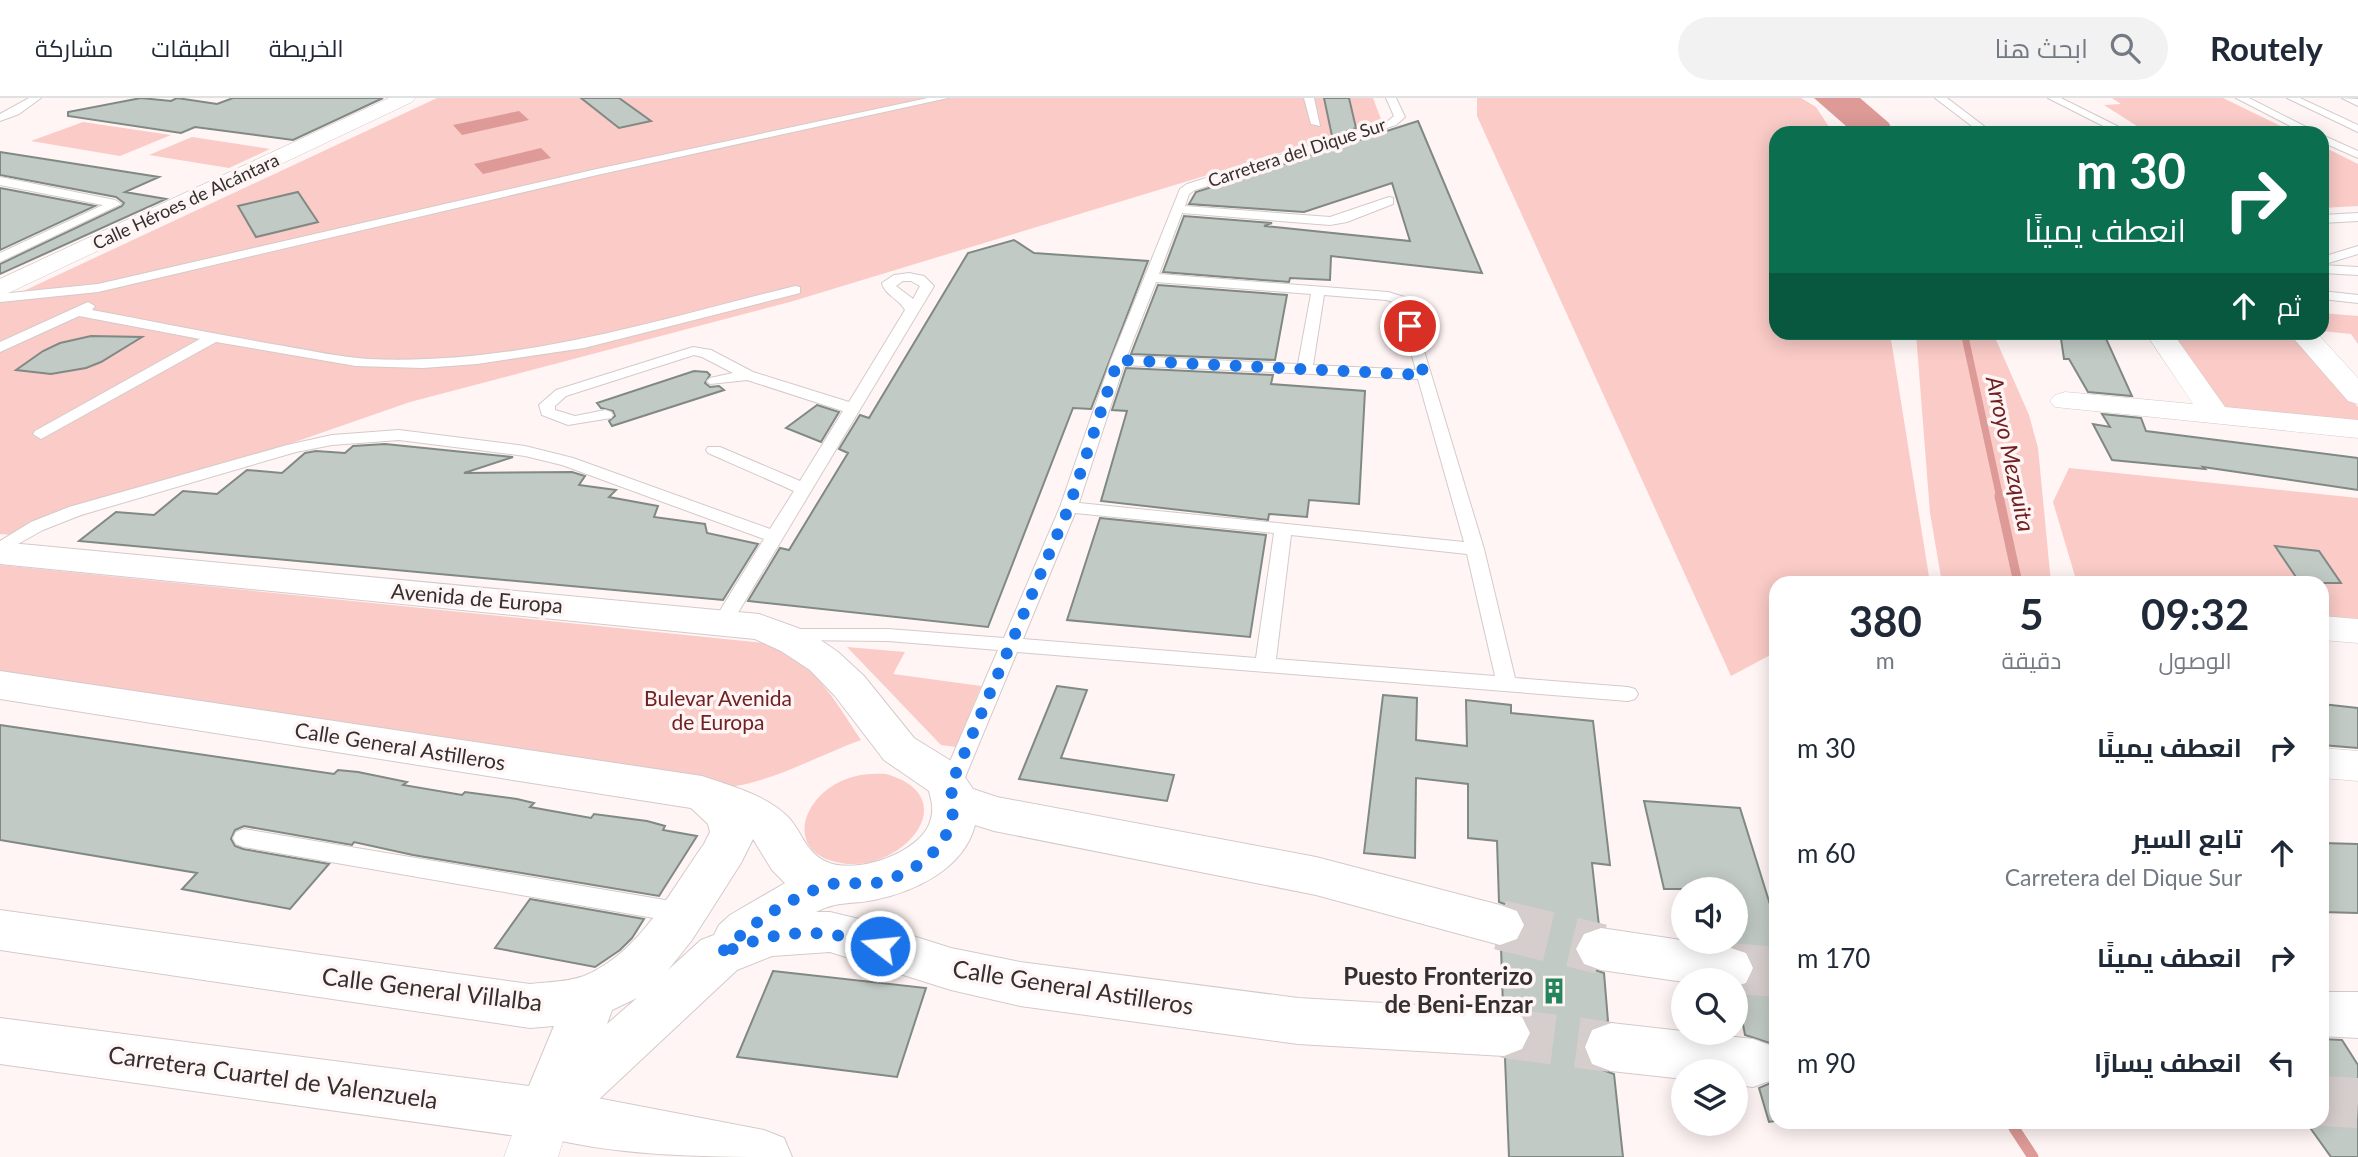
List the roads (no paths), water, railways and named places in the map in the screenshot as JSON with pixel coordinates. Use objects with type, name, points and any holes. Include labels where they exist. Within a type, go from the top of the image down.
[{"type":"main road","name":"Avenida de Europa","points":[[0,551],[759,627],[783,634],[803,645],[846,680],[902,753],[930,766],[942,775],[952,793]]},
{"type":"main road","name":"Calle General Astilleros","points":[[0,685],[702,793],[759,818],[774,831],[789,858],[800,870],[833,884]]},
{"type":"main road","name":"Calle General Villalba","points":[[0,930],[530,1006],[591,999],[622,981],[653,956],[719,859],[733,828],[726,813],[702,793]]},
{"type":"main road","points":[[719,955],[744,932],[801,896],[833,884],[879,882],[921,863],[937,849],[948,833],[954,816],[952,793]]},
{"type":"main road","points":[[952,793],[994,814],[1316,876],[1500,925]]},
{"type":"main road","name":"Calle General Astilleros","points":[[538,1136],[719,955],[745,943],[804,932],[830,932],[951,969],[1020,984],[1298,1021],[1504,1033]]},
{"type":"main road","points":[[1601,949],[1728,968]]},
{"type":"main road","points":[[538,1136],[591,999]]},
{"type":"main road","name":"Carretera Cuartel de Valenzuela","points":[[0,1041],[538,1136],[764,1157]]},
{"type":"main road","points":[[1611,1047],[1752,1063]]},
{"type":"street","points":[[373,116],[405,98]]},
{"type":"street","points":[[373,116],[417,98]]},
{"type":"street","name":"Calle Héroes de Alcántara","points":[[0,290],[373,116]]},
{"type":"street","points":[[2164,340],[2216,416]]},
{"type":"street","points":[[2308,340],[2358,395]]},
{"type":"street","points":[[2066,401],[2358,429]]},
{"type":"street","points":[[2329,629],[2358,631]]},
{"type":"street","points":[[2329,764],[2358,766]]},
{"type":"lane","points":[[0,118],[36,98]]},
{"type":"lane","points":[[0,298],[98,288],[906,101],[943,98]]},
{"type":"lane","points":[[1309,98],[1316,124]]},
{"type":"lane","name":"Carretera del Dique Sur","points":[[952,793],[1069,507],[1118,360],[1184,192],[1191,187],[1392,123],[1400,117],[1391,98]]},
{"type":"lane","points":[[1940,98],[1978,126]]},
{"type":"lane","points":[[2053,98],[2111,126]]},
{"type":"lane","points":[[2241,98],[2299,126]]},
{"type":"lane","points":[[2292,98],[2358,130]]},
{"type":"lane","points":[[2318,98],[2358,116]]},
{"type":"lane","points":[[2347,98],[2358,103]]},
{"type":"lane","points":[[2329,141],[2358,155]]},
{"type":"lane","points":[[0,181],[115,204],[0,258]]},
{"type":"lane","points":[[1178,209],[1329,222],[1389,201]]},
{"type":"lane","points":[[2329,219],[2358,217]]},
{"type":"lane","points":[[2329,259],[2358,250]]},
{"type":"lane","points":[[2329,269],[2358,271]]},
{"type":"lane","points":[[1149,277],[1401,299],[1475,549],[1507,685]]},
{"type":"lane","points":[[0,290],[137,278]]},
{"type":"lane","points":[[0,348],[137,278]]},
{"type":"lane","points":[[77,311],[342,360],[436,362],[585,345],[795,290]]},
{"type":"lane","points":[[1305,369],[1318,290]]},
{"type":"lane","points":[[2329,296],[2358,299]]},
{"type":"lane","points":[[723,622],[912,310]]},
{"type":"lane","points":[[41,434],[213,338]]},
{"type":"lane","points":[[605,415],[564,420],[548,412],[547,405],[561,393],[686,352],[706,354],[748,375],[853,409]]},
{"type":"lane","points":[[1118,360],[1424,375]]},
{"type":"lane","points":[[715,381],[748,375]]},
{"type":"lane","points":[[0,551],[37,526],[75,511],[293,448],[332,440],[399,435],[525,451],[567,461],[775,537]]},
{"type":"lane","points":[[714,450],[805,489]]},
{"type":"lane","points":[[1069,507],[1475,549]]},
{"type":"lane","points":[[1265,666],[1283,529]]},
{"type":"lane","points":[[783,634],[888,635],[1628,694]]},
{"type":"lane","points":[[244,838],[683,914]]},
{"type":"waterway","name":"Arroyo Mezquita","points":[[1966,340],[2000,498]]},
{"type":"waterway","name":"Arroyo Mezquita","points":[[1999,496],[2016,576]]},
{"type":"waterway","name":"Arroyo Mezquita","points":[[2015,1129],[2033,1157]]},
{"type":"tunnel","points":[[1500,925],[1601,949]]},
{"type":"tunnel","points":[[1748,970],[1769,971]]},
{"type":"tunnel","points":[[1504,1033],[1611,1047]]},
{"type":"tunnel","points":[[2329,1101],[2358,1103]]},
{"type":"place","name":"Puesto Fronterizo de Beni-Enzar","points":[[1554,991]]},
{"type":"park label","name":"Bulevar Avenida de Europa","points":[[718,711]]}]
